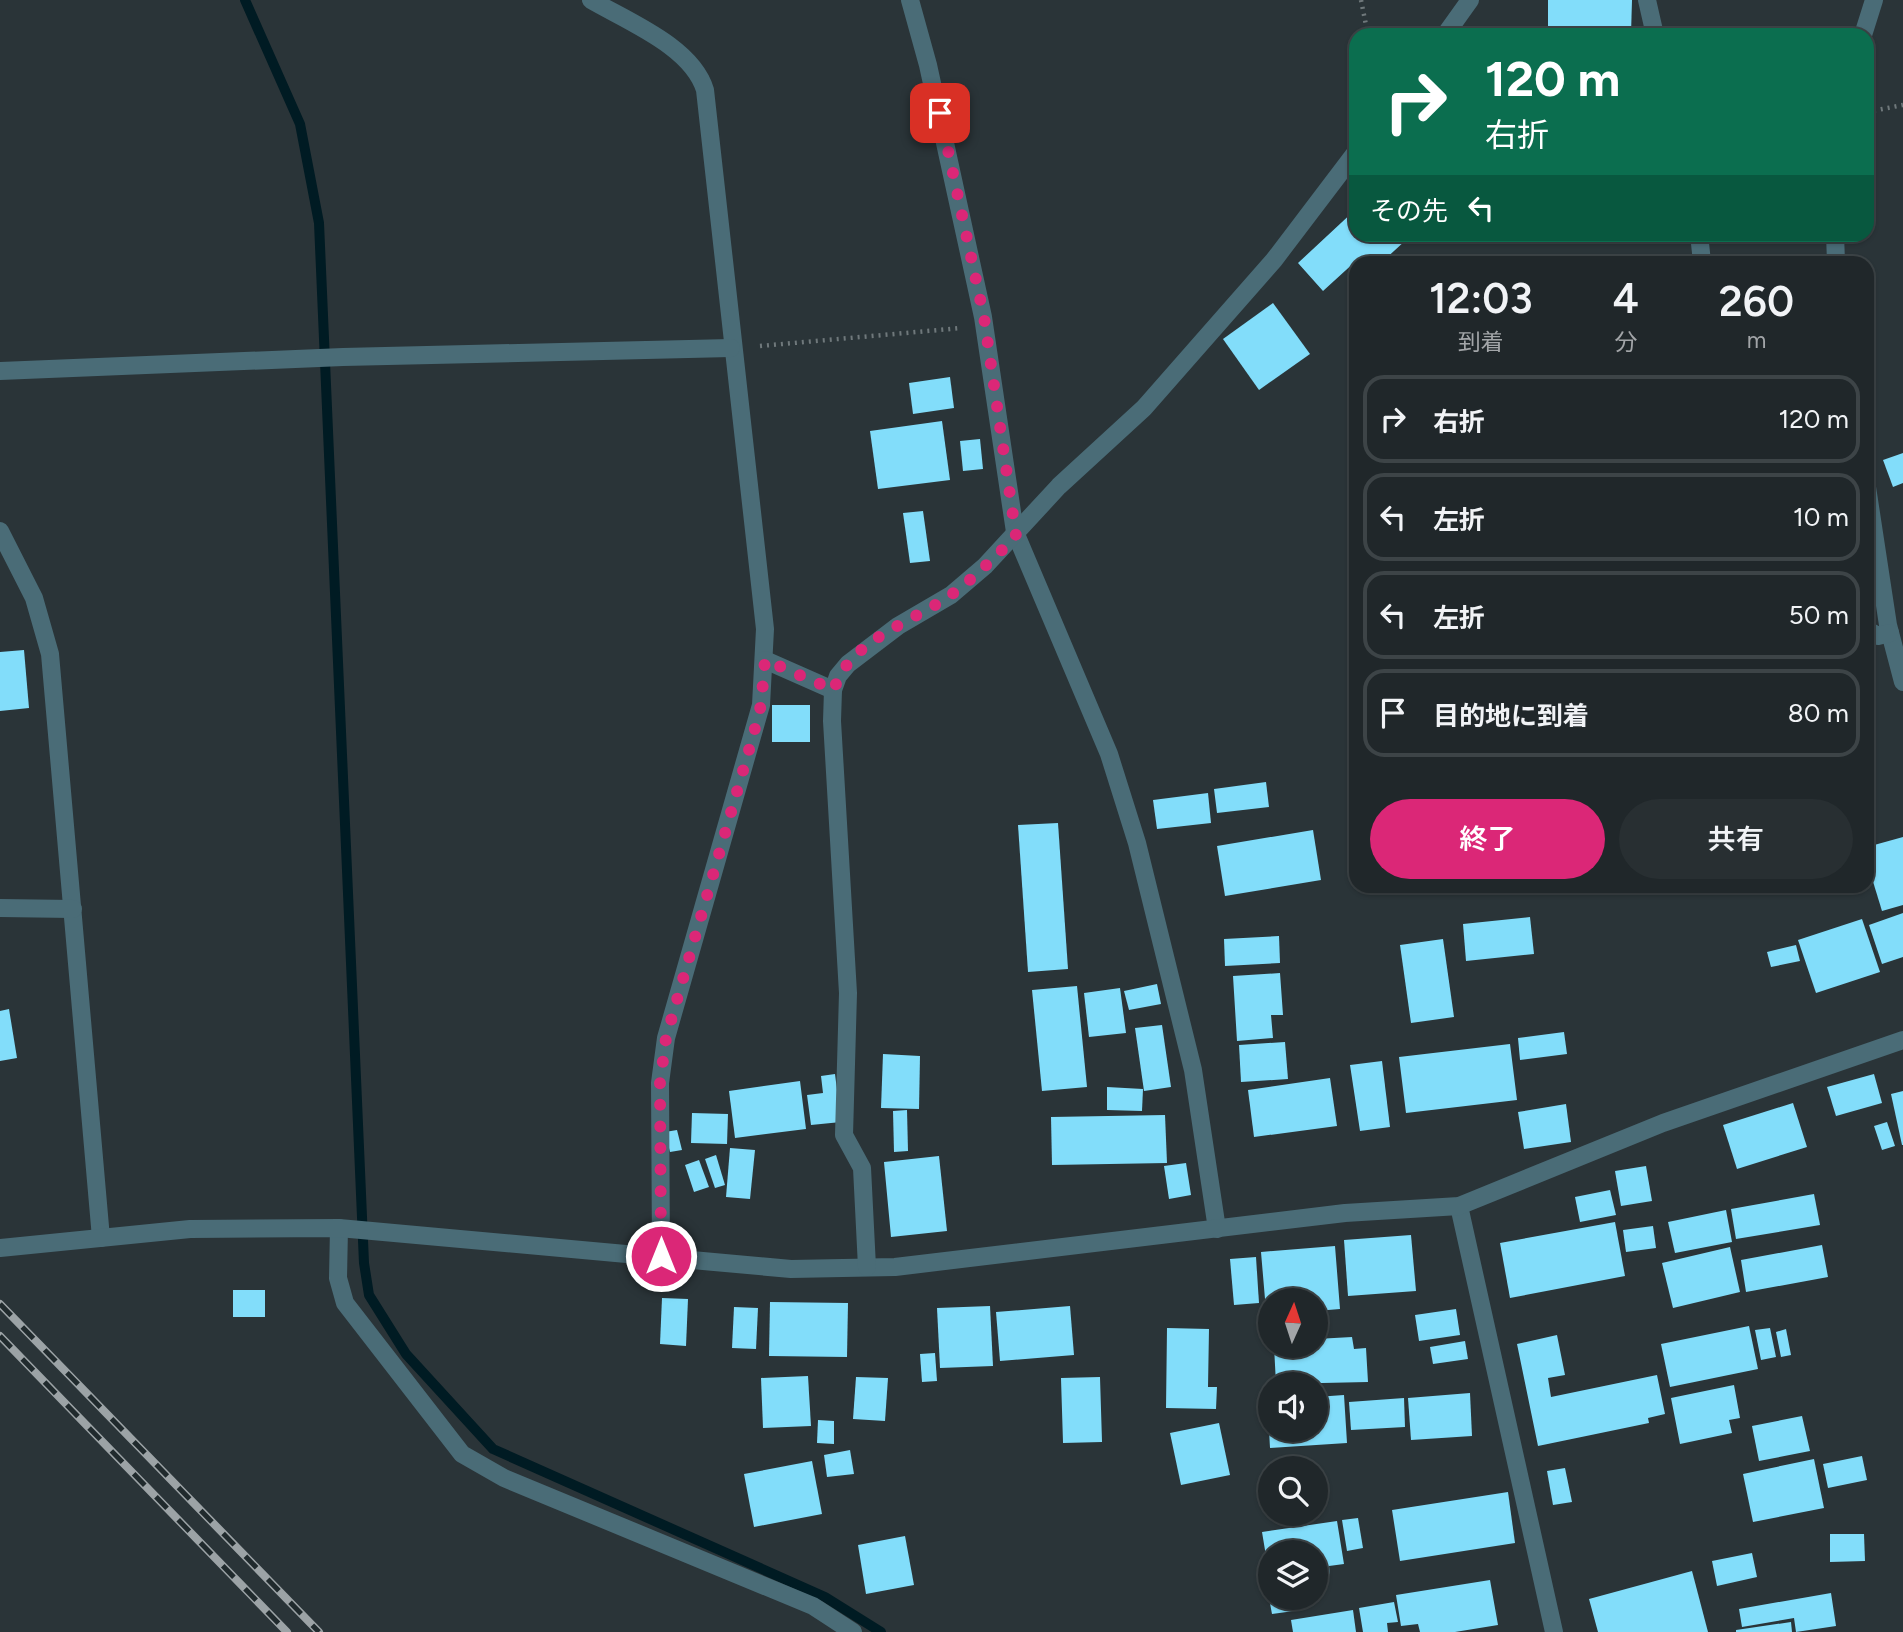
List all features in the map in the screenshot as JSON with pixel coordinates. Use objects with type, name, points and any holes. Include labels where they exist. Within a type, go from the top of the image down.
[{"type":"street","points":[[591,0],[680,53],[690,61],[702,80],[763,609],[765,660],[761,705],[666,1038],[660,1083],[661,1256]]},
{"type":"street","points":[[910,0],[929,65],[985,326],[1016,536],[1109,754],[1137,843],[1193,1070],[1217,1229]]},
{"type":"street","points":[[1450,28],[1470,0]]},
{"type":"street","points":[[1647,0],[1653,28]]},
{"type":"street","points":[[1865,28],[1874,0]]},
{"type":"street","points":[[867,1268],[862,1168],[844,1135],[848,993],[832,721],[834,690],[838,676],[857,654],[951,595],[1016,536],[1059,486],[1144,408],[1191,358],[1274,260],[1349,161]]},
{"type":"street","points":[[0,371],[343,357],[731,348]]},
{"type":"street","points":[[0,531],[34,598],[50,654],[101,1238]]},
{"type":"street","points":[[1874,531],[1890,633],[1903,682]]},
{"type":"street","points":[[1874,634],[1878,636],[1890,633]]},
{"type":"street","points":[[765,660],[834,690]]},
{"type":"street","points":[[0,908],[73,909]]},
{"type":"street","points":[[0,1248],[190,1229],[339,1228],[791,1269],[867,1268],[895,1267],[1345,1213],[1460,1206],[1663,1123],[1903,1040]]},
{"type":"street","points":[[1460,1206],[1554,1632]]},
{"type":"street","points":[[339,1228],[338,1278],[345,1303],[462,1454],[504,1478],[813,1606],[853,1632]]},
{"type":"path","points":[[1361,0],[1367,28]]},
{"type":"path","points":[[1874,111],[1903,105]]},
{"type":"path","points":[[731,348],[985,326]]},
{"type":"building","points":[[1548,0],[1632,0],[1631,28],[1548,28]]},
{"type":"building","points":[[1349,216],[1349,242],[1404,242],[1389,256],[1349,256],[1349,267],[1323,291],[1298,263]]},
{"type":"building","points":[[1273,303],[1310,354],[1259,390],[1223,339]]},
{"type":"building","points":[[950,377],[954,408],[913,414],[909,383]]},
{"type":"building","points":[[942,421],[950,480],[878,489],[870,431]]},
{"type":"building","points":[[980,439],[983,469],[963,471],[960,441]]},
{"type":"building","points":[[1903,453],[1903,483],[1893,487],[1883,460]]},
{"type":"building","points":[[923,511],[930,561],[910,563],[903,513]]},
{"type":"building","points":[[24,650],[29,708],[0,711],[0,652]]},
{"type":"building","points":[[772,705],[810,705],[810,742],[772,742]]},
{"type":"building","points":[[1266,782],[1269,807],[1217,813],[1214,789]]},
{"type":"building","points":[[1208,793],[1211,823],[1157,829],[1153,800]]},
{"type":"building","points":[[1058,823],[1068,969],[1028,972],[1018,825]]},
{"type":"building","points":[[1313,830],[1321,880],[1225,896],[1217,846]]},
{"type":"building","points":[[1903,837],[1903,905],[1882,911],[1874,885],[1874,845]]},
{"type":"building","points":[[1903,913],[1903,957],[1882,964],[1869,925]]},
{"type":"building","points":[[1530,917],[1534,954],[1466,961],[1463,924]]},
{"type":"building","points":[[1862,919],[1880,972],[1816,993],[1798,940]]},
{"type":"building","points":[[1279,936],[1280,963],[1225,966],[1224,939]]},
{"type":"building","points":[[1443,939],[1454,1017],[1411,1023],[1400,945]]},
{"type":"building","points":[[1796,945],[1800,961],[1771,967],[1767,952]]},
{"type":"building","points":[[1280,973],[1283,1015],[1271,1015],[1273,1038],[1237,1041],[1233,976]]},
{"type":"building","points":[[1157,984],[1161,1004],[1129,1010],[1124,991]]},
{"type":"building","points":[[1077,986],[1087,1087],[1042,1091],[1032,990]]},
{"type":"building","points":[[1120,988],[1126,1033],[1089,1037],[1084,993]]},
{"type":"building","points":[[9,1009],[17,1058],[0,1061],[0,1011]]},
{"type":"building","points":[[1162,1025],[1171,1087],[1144,1091],[1135,1028]]},
{"type":"building","points":[[1564,1032],[1567,1054],[1520,1060],[1518,1038]]},
{"type":"building","points":[[1285,1042],[1288,1079],[1241,1082],[1239,1045]]},
{"type":"building","points":[[1510,1044],[1517,1100],[1406,1113],[1399,1057]]},
{"type":"building","points":[[883,1054],[920,1056],[919,1109],[881,1108]]},
{"type":"building","points":[[1382,1061],[1390,1127],[1360,1131],[1350,1065]]},
{"type":"building","points":[[835,1074],[841,1122],[811,1125],[807,1095],[823,1093],[821,1076]]},
{"type":"building","points":[[1874,1074],[1882,1103],[1836,1116],[1827,1087]]},
{"type":"building","points":[[1330,1078],[1337,1126],[1254,1137],[1248,1090]]},
{"type":"building","points":[[800,1081],[806,1129],[735,1138],[729,1091]]},
{"type":"building","points":[[1107,1087],[1143,1089],[1142,1111],[1107,1110]]},
{"type":"building","points":[[1903,1091],[1903,1145],[1902,1145],[1891,1094]]},
{"type":"building","points":[[1793,1103],[1807,1147],[1737,1169],[1723,1125]]},
{"type":"building","points":[[1566,1104],[1571,1142],[1524,1149],[1518,1112]]},
{"type":"building","points":[[907,1110],[908,1151],[894,1152],[893,1111]]},
{"type":"building","points":[[692,1113],[728,1114],[727,1144],[691,1143]]},
{"type":"building","points":[[1165,1115],[1167,1163],[1052,1165],[1051,1117]]},
{"type":"building","points":[[1887,1122],[1895,1146],[1882,1150],[1874,1126]]},
{"type":"building","points":[[677,1130],[682,1150],[670,1152],[665,1132]]},
{"type":"building","points":[[730,1148],[755,1150],[750,1199],[726,1197]]},
{"type":"building","points":[[716,1155],[725,1185],[715,1188],[705,1159]]},
{"type":"building","points":[[939,1156],[947,1231],[891,1237],[884,1162]]},
{"type":"building","points":[[699,1160],[709,1187],[694,1192],[685,1165]]},
{"type":"building","points":[[1186,1163],[1191,1195],[1169,1199],[1164,1166]]},
{"type":"building","points":[[1646,1166],[1652,1201],[1621,1206],[1615,1171]]},
{"type":"building","points":[[1610,1190],[1616,1215],[1580,1222],[1575,1197]]},
{"type":"building","points":[[1814,1194],[1820,1225],[1736,1239],[1731,1209]]},
{"type":"building","points":[[1726,1210],[1732,1242],[1675,1253],[1668,1222]]},
{"type":"building","points":[[1615,1222],[1625,1276],[1510,1298],[1500,1243]]},
{"type":"building","points":[[1653,1226],[1656,1248],[1626,1252],[1623,1230]]},
{"type":"building","points":[[1411,1235],[1416,1291],[1348,1296],[1344,1240]]},
{"type":"building","points":[[1822,1245],[1828,1277],[1746,1292],[1741,1260]]},
{"type":"building","points":[[1335,1246],[1340,1309],[1328,1310],[1328,1288],[1264,1288],[1261,1252]]},
{"type":"building","points":[[1730,1247],[1740,1292],[1673,1308],[1662,1263]]},
{"type":"building","points":[[1256,1257],[1258,1303],[1234,1305],[1230,1259]]},
{"type":"building","points":[[233,1290],[265,1290],[265,1317],[233,1317]]},
{"type":"building","points":[[662,1298],[688,1299],[686,1346],[660,1344]]},
{"type":"building","points":[[770,1302],[848,1303],[847,1357],[769,1356]]},
{"type":"building","points":[[990,1306],[993,1366],[940,1368],[937,1308]]},
{"type":"building","points":[[1070,1306],[1074,1355],[1000,1361],[996,1312]]},
{"type":"building","points":[[734,1307],[758,1308],[756,1349],[732,1348]]},
{"type":"building","points":[[1456,1309],[1460,1335],[1419,1341],[1415,1315]]},
{"type":"building","points":[[1749,1326],[1758,1369],[1670,1387],[1661,1344]]},
{"type":"building","points":[[1167,1328],[1209,1329],[1208,1387],[1217,1387],[1216,1409],[1166,1408]]},
{"type":"building","points":[[1770,1328],[1776,1357],[1761,1360],[1755,1330]]},
{"type":"building","points":[[1786,1329],[1791,1355],[1781,1357],[1776,1332]]},
{"type":"building","points":[[1557,1335],[1565,1375],[1548,1378],[1551,1397],[1657,1375],[1665,1414],[1648,1418],[1649,1423],[1538,1446],[1517,1344]]},
{"type":"building","points":[[1352,1337],[1354,1349],[1366,1348],[1368,1382],[1328,1383],[1328,1372],[1275,1372],[1275,1358],[1328,1358],[1328,1338]]},
{"type":"building","points":[[1465,1341],[1468,1359],[1433,1364],[1430,1347]]},
{"type":"building","points":[[935,1353],[937,1381],[922,1382],[920,1354]]},
{"type":"building","points":[[808,1376],[811,1426],[763,1428],[761,1378]]},
{"type":"building","points":[[856,1377],[888,1378],[885,1421],[853,1419]]},
{"type":"building","points":[[1100,1377],[1102,1442],[1063,1443],[1061,1378]]},
{"type":"building","points":[[1734,1385],[1740,1418],[1729,1420],[1732,1433],[1680,1444],[1671,1398]]},
{"type":"building","points":[[1470,1393],[1472,1436],[1411,1440],[1408,1398]]},
{"type":"building","points":[[1344,1395],[1347,1443],[1270,1448],[1270,1442],[1328,1442],[1328,1396]]},
{"type":"building","points":[[1404,1398],[1405,1427],[1351,1430],[1349,1402]]},
{"type":"building","points":[[1802,1416],[1810,1451],[1759,1461],[1752,1426]]},
{"type":"building","points":[[818,1420],[834,1421],[834,1444],[817,1443]]},
{"type":"building","points":[[1219,1423],[1230,1475],[1181,1485],[1170,1433]]},
{"type":"building","points":[[850,1450],[854,1474],[827,1477],[824,1455]]},
{"type":"building","points":[[1862,1456],[1867,1480],[1828,1488],[1823,1464]]},
{"type":"building","points":[[1814,1459],[1824,1508],[1753,1522],[1743,1474]]},
{"type":"building","points":[[812,1461],[822,1514],[754,1527],[744,1474]]},
{"type":"building","points":[[1565,1468],[1572,1502],[1553,1505],[1547,1471]]},
{"type":"building","points":[[1508,1492],[1515,1543],[1400,1561],[1392,1510]]},
{"type":"building","points":[[1358,1518],[1363,1548],[1347,1551],[1342,1520]]},
{"type":"building","points":[[1337,1521],[1344,1564],[1329,1566],[1330,1575],[1328,1575],[1328,1540],[1263,1540],[1262,1532],[1303,1526],[1328,1526],[1328,1522]]},
{"type":"building","points":[[1830,1534],[1864,1534],[1865,1561],[1830,1562]]},
{"type":"building","points":[[905,1536],[914,1585],[866,1594],[858,1545]]},
{"type":"building","points":[[1752,1553],[1757,1577],[1717,1586],[1712,1561]]},
{"type":"building","points":[[1692,1571],[1708,1632],[1598,1632],[1589,1599]]},
{"type":"building","points":[[1490,1580],[1498,1625],[1455,1632],[1420,1632],[1418,1624],[1401,1626],[1396,1595]]},
{"type":"building","points":[[1831,1593],[1836,1626],[1796,1632],[1794,1618],[1742,1627],[1739,1609]]},
{"type":"building","points":[[1394,1602],[1398,1622],[1387,1623],[1388,1632],[1363,1632],[1359,1608]]},
{"type":"building","points":[[1271,1610],[1294,1610],[1294,1611],[1272,1614]]},
{"type":"building","points":[[1353,1610],[1356,1632],[1293,1632],[1291,1620]]},
{"type":"building","points":[[1791,1622],[1792,1632],[1736,1632],[1736,1630]]},
{"type":"waterway","points":[[245,0],[300,124],[319,223],[364,1263],[369,1295],[406,1354],[493,1449],[825,1597],[881,1632]]},
{"type":"railway","points":[[0,1304],[319,1632]]},
{"type":"railway","points":[[0,1336],[287,1632]]},
{"type":"route","points":[[661,1256],[660,1083],[666,1038],[753,736],[761,705],[765,660],[834,690],[838,676],[857,654],[951,595],[1016,536],[984,317],[940,113]]}]
